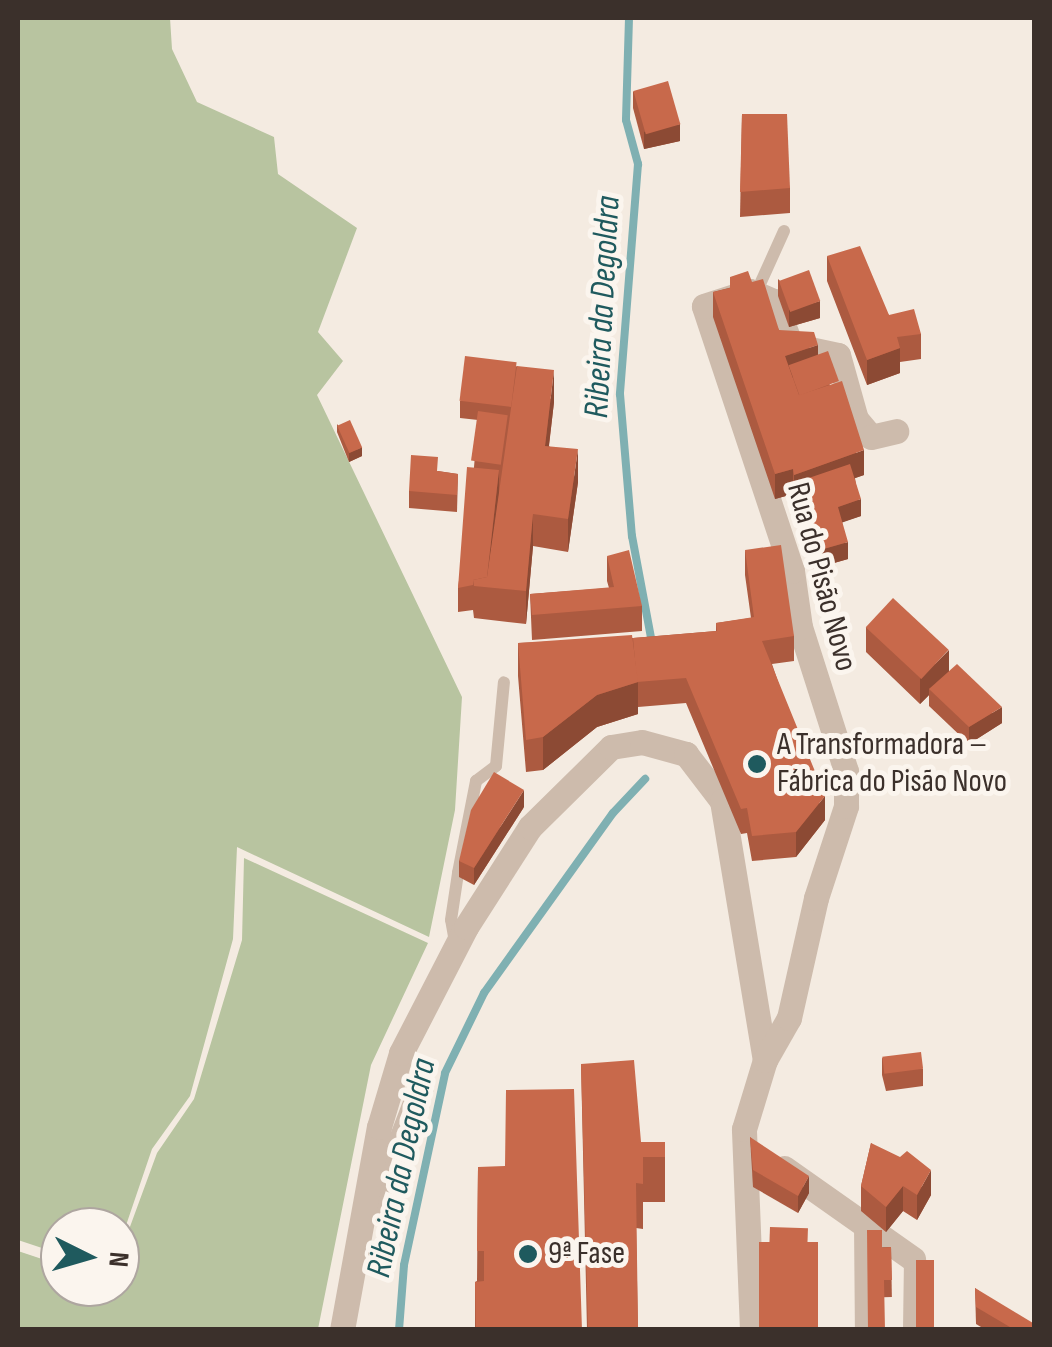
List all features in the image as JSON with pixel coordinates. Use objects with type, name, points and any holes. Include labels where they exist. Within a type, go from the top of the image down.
[{"type":"street","points":[[756,293],[774,301],[791,345],[838,355],[856,419],[870,437],[896,431]]},
{"type":"street","name":"Rua do Pisão Novo","points":[[752,1330],[744,1138],[765,1060],[789,1018],[846,806],[846,771],[814,680],[792,571],[707,328],[704,306],[756,293]]},
{"type":"street","points":[[342,1330],[360,1226],[401,1053],[456,946],[530,827],[569,782],[611,747],[667,746],[698,766],[722,801],[765,1060]]},
{"type":"street","points":[[360,1226],[374,1210],[421,1087]]},
{"type":"street","points":[[744,1138],[913,1260],[912,1330]]},
{"type":"street","points":[[863,1224],[864,1330]]},
{"type":"lane","points":[[756,293],[784,231]]},
{"type":"lane","points":[[456,946],[450,920],[458,873],[476,782],[496,766],[504,682]]},
{"type":"green space","points":[[18,18],[170,18],[172,49],[197,102],[274,137],[278,174],[357,228],[318,332],[343,361],[317,395],[462,697],[455,810],[429,937],[237,847],[233,939],[190,1096],[152,1149],[132,1207],[40,1207],[40,1247],[18,1240]]},
{"type":"green space","points":[[244,858],[428,943],[371,1065],[318,1329],[18,1329],[18,1251],[40,1258],[40,1307],[140,1307],[137,1207],[157,1153],[194,1099],[242,940]]},
{"type":"building","points":[[668,81],[680,124],[646,134],[633,91]]},
{"type":"building","points":[[742,114],[787,114],[790,188],[740,192]]},
{"type":"building","points":[[860,246],[889,315],[914,309],[921,334],[897,337],[900,348],[867,360],[827,256]]},
{"type":"building","points":[[809,270],[820,301],[790,312],[779,281]]},
{"type":"building","points":[[748,271],[752,282],[763,279],[779,330],[814,332],[818,345],[785,356],[799,395],[842,381],[864,450],[794,475],[793,469],[775,474],[713,292],[730,288],[730,277]]},
{"type":"building","points":[[828,351],[839,381],[799,395],[789,365]]},
{"type":"building","points":[[465,356],[517,362],[511,407],[460,401]]},
{"type":"building","points":[[517,366],[554,370],[545,446],[578,449],[568,519],[533,514],[526,591],[474,586],[473,580],[487,577]]},
{"type":"building","points":[[478,411],[508,415],[501,465],[471,461]]},
{"type":"building","points":[[350,420],[362,447],[349,453],[337,426]]},
{"type":"building","points":[[411,455],[438,457],[437,471],[458,474],[457,495],[409,491]]},
{"type":"building","points":[[850,464],[861,499],[838,507],[848,542],[813,552],[794,483]]},
{"type":"building","points":[[467,467],[499,470],[487,577],[458,588]]},
{"type":"building","name":"A Transformadora – Fábrica do Pisão Novo","points":[[781,545],[794,636],[762,641],[825,796],[796,832],[752,836],[747,808],[741,809],[686,678],[637,682],[633,638],[717,631],[716,623],[754,617],[745,550]]},
{"type":"building","points":[[629,550],[642,606],[532,615],[530,594],[614,587],[607,556]]},
{"type":"building","points":[[893,598],[949,650],[921,679],[866,627]]},
{"type":"building","points":[[632,635],[638,682],[597,695],[543,737],[526,740],[518,643]]},
{"type":"building","points":[[957,664],[1002,707],[969,727],[929,689]]},
{"type":"building","points":[[494,772],[524,790],[474,868],[459,861],[471,810]]},
{"type":"building","points":[[921,1052],[923,1069],[884,1074],[882,1057]]},
{"type":"building","points":[[634,1060],[641,1142],[665,1142],[665,1157],[643,1157],[643,1184],[636,1183],[638,1330],[588,1330],[581,1064]]},
{"type":"building","name":"9ª Fase","points":[[574,1089],[582,1330],[476,1330],[475,1282],[484,1281],[484,1251],[477,1251],[478,1167],[505,1166],[506,1090]]},
{"type":"building","points":[[750,1137],[809,1176],[798,1196],[753,1170]]},
{"type":"building","points":[[871,1143],[900,1157],[907,1151],[931,1170],[917,1195],[903,1186],[886,1207],[861,1186]]},
{"type":"building","points":[[770,1227],[808,1228],[807,1243],[769,1242]]},
{"type":"building","points":[[867,1230],[882,1230],[882,1248],[891,1247],[892,1280],[884,1280],[885,1330],[868,1330]]},
{"type":"building","points":[[759,1242],[818,1242],[818,1330],[759,1330]]},
{"type":"building","points":[[916,1260],[934,1260],[934,1330],[916,1330]]},
{"type":"building","points":[[975,1288],[1033,1323],[1031,1330],[1015,1330],[976,1307]]},
{"type":"waterway","name":"Ribeira da Degoldra","points":[[629,18],[626,120],[638,164],[620,394],[632,536],[652,643]]},
{"type":"waterway","name":"Ribeira da Degoldra","points":[[399,1330],[404,1265],[445,1073],[484,993],[613,813],[645,779]]},
{"type":"place","name":"A Transformadora – Fábrica do Pisão Novo","points":[[757,764]]},
{"type":"place","name":"9ª Fase","points":[[528,1254]]}]
